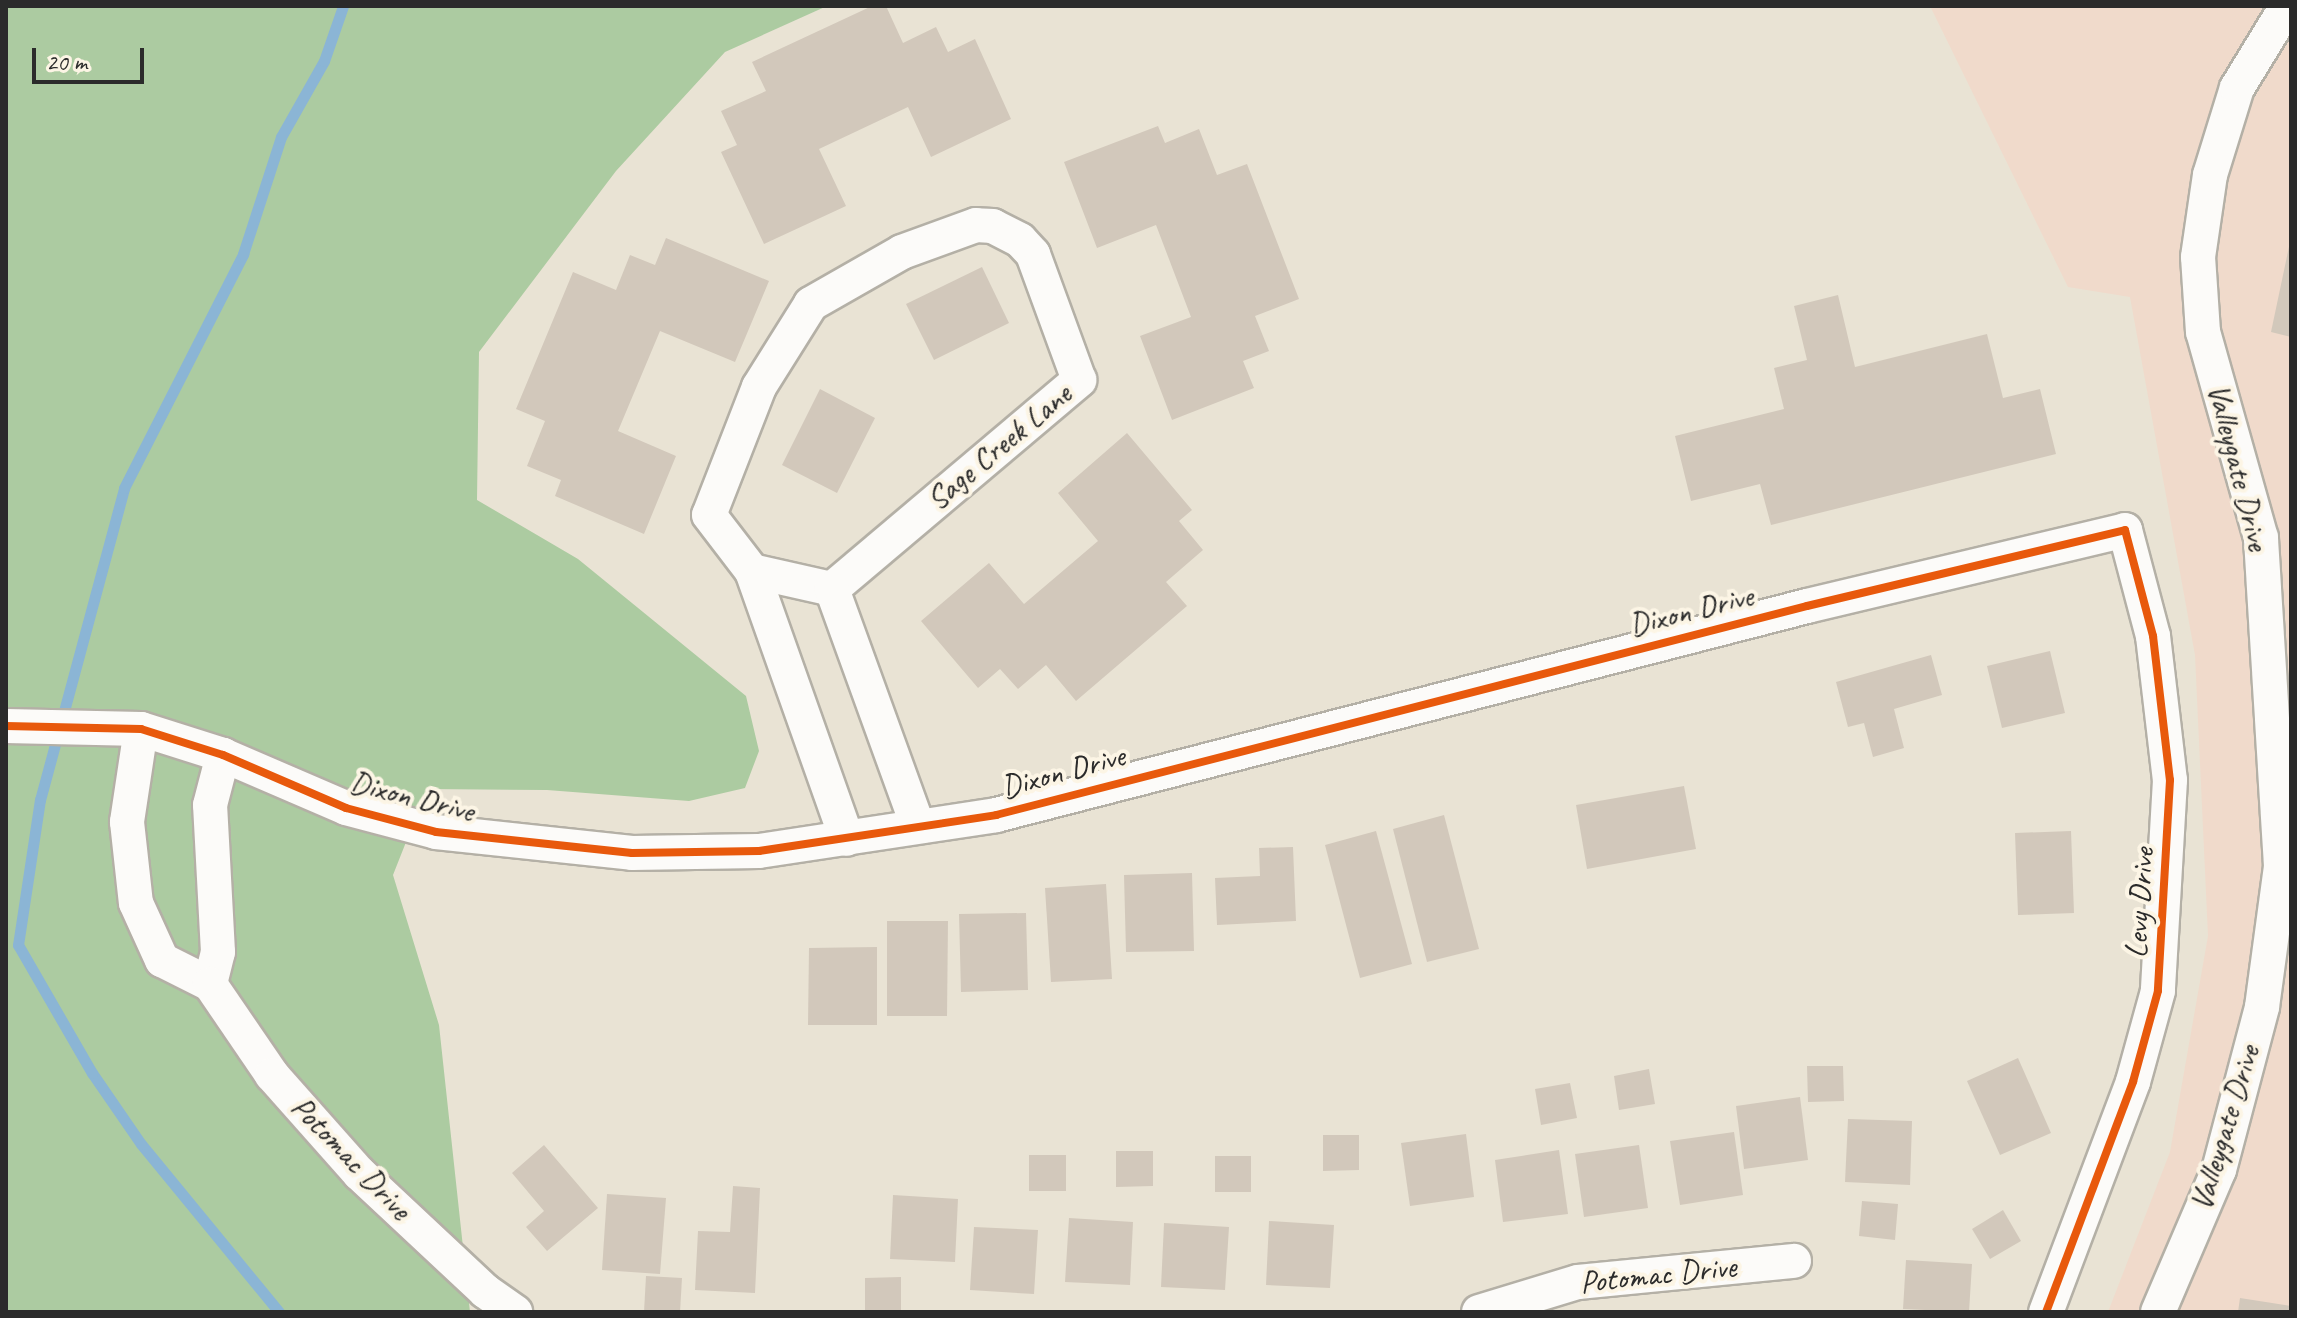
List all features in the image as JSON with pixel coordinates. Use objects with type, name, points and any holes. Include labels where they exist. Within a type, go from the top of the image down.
[{"type":"street","name":"Valleygate Drive","points":[[2158,1312],[2219,1170],[2262,1007],[2281,866],[2261,538],[2203,332],[2198,257],[2210,175],[2237,88],[2287,6]]},
{"type":"street","name":"Sage Creek Lane","points":[[832,589],[1079,380],[1033,254],[1007,231],[976,225],[902,252],[811,304],[795,325],[759,387],[709,515],[752,571],[847,839]]},
{"type":"street","name":"Dixon Drive","points":[[6,726],[141,729],[223,755],[346,808],[436,832],[529,846],[632,853],[759,851],[847,839],[917,824],[996,815],[1807,606],[2125,530]]},
{"type":"street","name":"Levy Drive","points":[[2046,1312],[2133,1082],[2158,991],[2170,780],[2153,636],[2125,530]]},
{"type":"street","points":[[752,571],[832,589],[917,824]]},
{"type":"street","name":"Potomac Drive","points":[[141,729],[127,822],[136,903],[162,960],[210,984],[272,1075],[359,1173],[485,1291],[515,1312]]},
{"type":"street","points":[[210,984],[218,952],[210,805],[223,755]]},
{"type":"street","name":"Potomac Drive","points":[[1497,1309],[1578,1282],[1794,1261]]},
{"type":"shaded area","points":[[1930,6],[2291,6],[2291,1312],[2108,1312],[2170,1152],[2208,936],[2195,655],[2130,297],[2068,287]]},
{"type":"green space","points":[[6,6],[827,6],[725,52],[616,171],[479,352],[477,500],[578,559],[746,696],[759,751],[745,788],[689,801],[547,790],[427,789],[393,875],[439,1025],[470,1312],[6,1312]]},
{"type":"building","points":[[872,6],[886,6],[903,43],[936,27],[948,52],[975,39],[1011,119],[931,157],[908,107],[819,149],[846,206],[764,244],[721,152],[737,145],[721,111],[766,91],[752,62]]},
{"type":"building","points":[[1158,126],[1165,143],[1199,129],[1217,175],[1247,164],[1299,299],[1255,316],[1269,351],[1243,361],[1254,388],[1172,420],[1140,336],[1191,317],[1156,225],[1097,248],[1064,162]]},
{"type":"building","points":[[666,238],[769,281],[735,362],[660,331],[618,431],[676,456],[644,534],[555,496],[561,480],[527,466],[545,421],[516,409],[573,272],[616,290],[630,255],[655,265]]},
{"type":"building","points":[[2291,242],[2291,337],[2271,332]]},
{"type":"building","points":[[982,267],[1009,323],[934,360],[906,304]]},
{"type":"building","points":[[1838,295],[1855,367],[1987,334],[2003,398],[2040,389],[2056,454],[1771,525],[1760,484],[1691,501],[1675,436],[1784,409],[1774,368],[1807,360],[1794,306]]},
{"type":"building","points":[[820,389],[875,418],[837,493],[782,465]]},
{"type":"building","points":[[1127,433],[1192,510],[1179,521],[1203,550],[1166,582],[1187,606],[1076,701],[1046,665],[1018,689],[1000,669],[978,688],[921,621],[989,563],[1024,604],[1098,541],[1058,493]]},
{"type":"building","points":[[2050,651],[2065,713],[2002,728],[1987,666]]},
{"type":"building","points":[[1931,655],[1942,695],[1894,709],[1904,748],[1873,757],[1864,723],[1848,727],[1836,682]]},
{"type":"building","points":[[1684,786],[1696,849],[1587,869],[1576,805]]},
{"type":"building","points":[[1444,815],[1479,949],[1427,962],[1393,829]]},
{"type":"building","points":[[1376,831],[1412,964],[1360,978],[1325,845]]},
{"type":"building","points":[[2071,831],[2074,913],[2018,915],[2015,833]]},
{"type":"building","points":[[1293,847],[1296,921],[1217,925],[1215,878],[1260,876],[1259,848]]},
{"type":"building","points":[[1192,873],[1194,951],[1126,952],[1124,875]]},
{"type":"building","points":[[1106,884],[1112,979],[1051,982],[1045,888]]},
{"type":"building","points":[[1026,913],[1028,990],[961,992],[959,914]]},
{"type":"building","points":[[887,921],[948,921],[947,1016],[887,1016]]},
{"type":"building","points":[[877,947],[877,1025],[808,1025],[809,948]]},
{"type":"building","points":[[2018,1058],[2051,1133],[2000,1155],[1967,1081]]},
{"type":"building","points":[[1807,1066],[1843,1066],[1844,1101],[1808,1102]]},
{"type":"building","points":[[1649,1069],[1655,1104],[1619,1110],[1614,1076]]},
{"type":"building","points":[[1570,1083],[1577,1118],[1541,1125],[1535,1089]]},
{"type":"building","points":[[1800,1097],[1808,1160],[1744,1169],[1736,1106]]},
{"type":"building","points":[[1848,1119],[1912,1121],[1910,1185],[1845,1182]]},
{"type":"building","points":[[1734,1132],[1743,1195],[1680,1205],[1670,1141]]},
{"type":"building","points":[[1466,1134],[1474,1197],[1410,1206],[1401,1143]]},
{"type":"building","points":[[1323,1135],[1359,1135],[1359,1170],[1323,1171]]},
{"type":"building","points":[[544,1145],[598,1208],[547,1251],[526,1227],[544,1211],[512,1173]]},
{"type":"building","points":[[1639,1145],[1648,1208],[1584,1217],[1575,1154]]},
{"type":"building","points":[[1559,1150],[1568,1214],[1503,1222],[1495,1160]]},
{"type":"building","points":[[1116,1151],[1153,1151],[1153,1186],[1116,1187]]},
{"type":"building","points":[[1029,1155],[1066,1155],[1066,1191],[1029,1191]]},
{"type":"building","points":[[1215,1156],[1251,1156],[1251,1192],[1215,1192]]},
{"type":"building","points":[[733,1186],[760,1188],[755,1293],[695,1290],[698,1231],[730,1232]]},
{"type":"building","points":[[607,1194],[666,1198],[660,1274],[602,1270]]},
{"type":"building","points":[[893,1195],[958,1199],[955,1262],[890,1259]]},
{"type":"building","points":[[1862,1201],[1898,1204],[1895,1240],[1859,1236]]},
{"type":"building","points":[[2003,1210],[2021,1241],[1990,1259],[1972,1229]]},
{"type":"building","points":[[1069,1218],[1133,1222],[1130,1285],[1065,1282]]},
{"type":"building","points":[[1269,1221],[1334,1225],[1330,1288],[1266,1285]]},
{"type":"building","points":[[1164,1223],[1229,1227],[1225,1290],[1161,1287]]},
{"type":"building","points":[[974,1227],[1038,1230],[1034,1294],[970,1290]]},
{"type":"building","points":[[1906,1260],[1972,1264],[1969,1312],[1903,1309]]},
{"type":"building","points":[[646,1276],[682,1278],[680,1312],[644,1312]]},
{"type":"building","points":[[901,1277],[901,1312],[865,1312],[865,1278]]},
{"type":"building","points":[[2240,1298],[2291,1306],[2291,1312],[2238,1312]]},
{"type":"waterway","points":[[279,1312],[141,1144],[92,1073],[18,945],[40,800],[124,488],[243,254],[281,137],[324,61],[343,6]]},
{"type":"cycle path","points":[[6,726],[141,729],[223,755],[346,808],[436,832],[632,853],[759,851],[996,815],[1807,606],[2125,530],[2153,636],[2170,780],[2158,991],[2133,1082],[2046,1312]]}]
